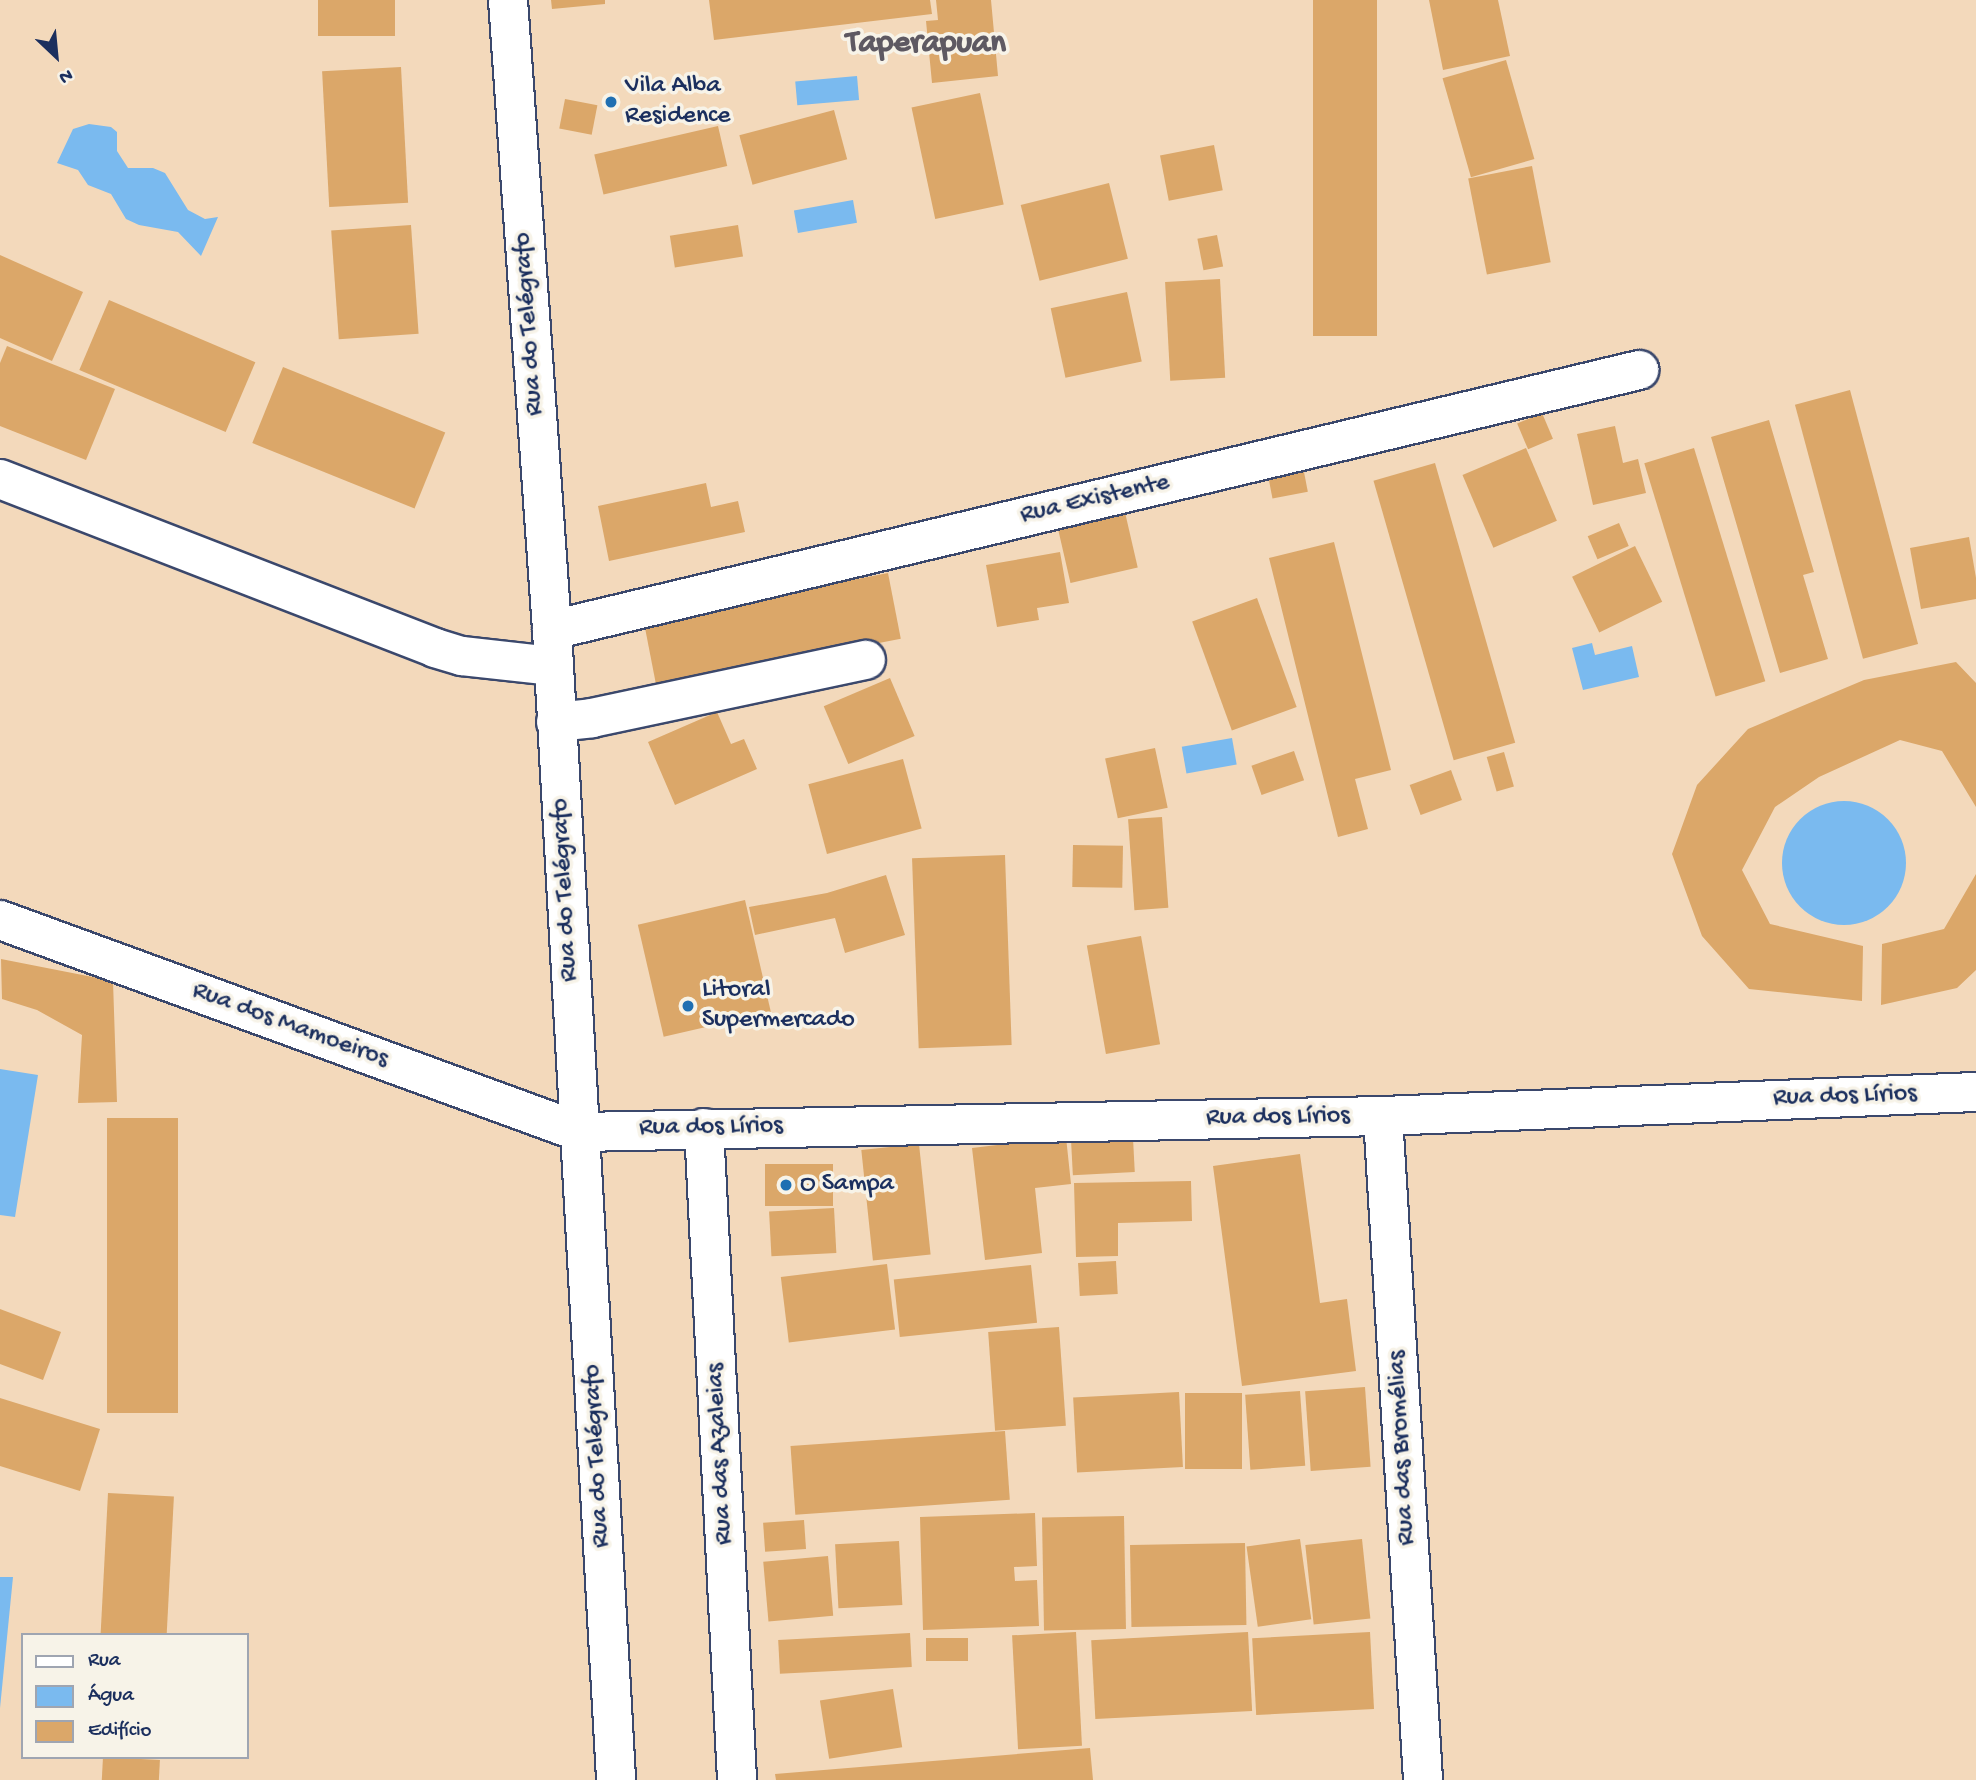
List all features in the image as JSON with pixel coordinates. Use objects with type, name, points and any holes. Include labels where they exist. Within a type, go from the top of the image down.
[{"type":"street","name":"Rua do Telégrafo","points":[[508,0],[552,648],[616,1780]]},
{"type":"street","name":"Rua Existente","points":[[0,479],[435,648],[462,656],[552,648],[1639,370]]},
{"type":"street","points":[[556,722],[592,718],[866,660]]},
{"type":"street","name":"Rua dos Mamoeiros","points":[[0,920],[580,1132]]},
{"type":"street","name":"Rua dos Lírios","points":[[580,1132],[1383,1116],[1976,1092]]},
{"type":"street","name":"Rua das Bromélias","points":[[1383,1116],[1423,1780]]},
{"type":"street","name":"Rua das Azaleias","points":[[704,1128],[737,1780]]},
{"type":"water","points":[[857,76],[859,100],[797,105],[795,81]]},
{"type":"water","points":[[89,124],[111,127],[117,132],[117,151],[128,168],[153,168],[165,173],[188,210],[205,219],[218,217],[201,256],[178,232],[139,225],[126,219],[111,194],[88,185],[78,170],[57,163],[73,129]]},
{"type":"water","points":[[853,200],[857,223],[798,233],[794,210]]},
{"type":"water","points":[[1592,643],[1595,655],[1632,646],[1639,677],[1583,690],[1572,648]]},
{"type":"water","points":[[1232,738],[1237,765],[1186,773],[1182,747]]},
{"type":"water","points":[[1844,801],[1868,806],[1888,819],[1901,839],[1906,863],[1901,887],[1888,907],[1868,920],[1844,925],[1820,920],[1800,907],[1787,887],[1782,863],[1787,839],[1800,819],[1820,806]]},
{"type":"water","points":[[0,1069],[38,1075],[15,1217],[0,1215]]},
{"type":"water","points":[[0,1577],[13,1577],[0,1708]]},
{"type":"building","points":[[318,0],[395,0],[395,36],[318,36]]},
{"type":"building","points":[[551,0],[605,0],[605,4],[552,9]]},
{"type":"building","points":[[709,0],[930,0],[932,14],[714,40]]},
{"type":"building","points":[[936,0],[991,0],[998,76],[932,83],[926,21],[938,20]]},
{"type":"building","points":[[1313,0],[1377,0],[1377,336],[1313,336]]},
{"type":"building","points":[[1429,0],[1498,0],[1510,56],[1443,70]]},
{"type":"building","points":[[1506,60],[1534,159],[1471,177],[1443,78]]},
{"type":"building","points":[[401,67],[408,203],[329,207],[322,71]]},
{"type":"building","points":[[980,93],[1004,205],[935,219],[912,108]]},
{"type":"building","points":[[565,99],[597,105],[592,135],[559,128]]},
{"type":"building","points":[[834,110],[847,159],[753,185],[739,135]]},
{"type":"building","points":[[718,126],[727,166],[603,195],[594,155]]},
{"type":"building","points":[[1214,145],[1223,190],[1169,201],[1160,155]]},
{"type":"building","points":[[1532,166],[1551,262],[1487,275],[1468,178]]},
{"type":"building","points":[[1109,183],[1128,259],[1040,281],[1021,205]]},
{"type":"building","points":[[411,225],[419,334],[339,339],[331,231]]},
{"type":"building","points":[[738,225],[743,257],[675,267],[670,236]]},
{"type":"building","points":[[1217,235],[1223,266],[1203,270],[1197,239]]},
{"type":"building","points":[[0,255],[83,292],[52,361],[0,338]]},
{"type":"building","points":[[1220,279],[1225,378],[1170,381],[1165,282]]},
{"type":"building","points":[[1127,292],[1142,361],[1065,378],[1051,308]]},
{"type":"building","points":[[109,300],[255,362],[226,432],[79,370]]},
{"type":"building","points":[[7,346],[115,389],[86,460],[0,426],[0,363]]},
{"type":"building","points":[[283,367],[445,433],[415,509],[252,443]]},
{"type":"building","points":[[1850,390],[1918,644],[1863,659],[1795,405]]},
{"type":"building","points":[[1542,413],[1553,439],[1528,449],[1517,424]]},
{"type":"building","points":[[1769,420],[1814,572],[1803,575],[1828,659],[1780,673],[1711,437]]},
{"type":"building","points":[[1615,426],[1623,463],[1638,459],[1646,493],[1593,505],[1577,434]]},
{"type":"building","points":[[1526,448],[1557,521],[1493,548],[1462,475]]},
{"type":"building","points":[[1694,448],[1765,681],[1716,697],[1644,463]]},
{"type":"building","points":[[1435,463],[1515,743],[1454,760],[1373,481]]},
{"type":"building","points":[[1304,472],[1308,492],[1272,499],[1269,479]]},
{"type":"building","points":[[706,483],[711,507],[738,501],[745,532],[609,561],[598,506]]},
{"type":"building","points":[[1124,508],[1138,567],[1070,583],[1057,524]]},
{"type":"building","points":[[1619,523],[1629,546],[1597,559],[1588,536]]},
{"type":"building","points":[[1969,537],[1976,578],[1976,599],[1921,609],[1910,548]]},
{"type":"building","points":[[1334,542],[1391,770],[1355,779],[1368,829],[1338,837],[1269,558]]},
{"type":"building","points":[[1635,546],[1662,602],[1599,632],[1572,577]]},
{"type":"building","points":[[1060,552],[1069,603],[1037,608],[1039,620],[997,627],[986,565]]},
{"type":"building","points":[[888,573],[901,639],[656,686],[644,621]]},
{"type":"building","points":[[1257,598],[1297,707],[1232,731],[1192,622]]},
{"type":"building","points":[[1956,662],[1976,683],[1976,807],[1942,751],[1900,740],[1819,777],[1775,807],[1742,870],[1770,924],[1863,946],[1862,1001],[1749,989],[1702,936],[1672,854],[1697,785],[1748,729],[1864,680]]},
{"type":"building","points":[[890,678],[915,736],[848,764],[824,706]]},
{"type":"building","points":[[717,712],[731,744],[744,739],[757,769],[675,805],[648,742]]},
{"type":"building","points":[[1155,748],[1168,808],[1118,818],[1105,759]]},
{"type":"building","points":[[1294,751],[1304,780],[1262,795],[1251,766]]},
{"type":"building","points":[[1504,752],[1514,787],[1497,792],[1487,757]]},
{"type":"building","points":[[903,759],[922,829],[827,854],[808,784]]},
{"type":"building","points":[[1451,770],[1462,800],[1421,815],[1410,785]]},
{"type":"building","points":[[1162,817],[1168,908],[1134,910],[1128,819]]},
{"type":"building","points":[[1073,845],[1123,846],[1122,888],[1072,887]]},
{"type":"building","points":[[1005,855],[1012,1045],[919,1048],[912,858]]},
{"type":"building","points":[[1976,874],[1976,970],[1957,988],[1881,1005],[1882,944],[1944,929]]},
{"type":"building","points":[[886,875],[905,935],[845,953],[835,918],[755,935],[749,907],[827,893]]},
{"type":"building","points":[[745,900],[771,1012],[664,1037],[638,925]]},
{"type":"building","points":[[1141,936],[1160,1044],[1106,1054],[1087,946]]},
{"type":"building","points":[[1,959],[113,981],[117,1102],[78,1103],[82,1035],[37,1010],[2,999]]},
{"type":"building","points":[[107,1118],[178,1118],[178,1413],[107,1413]]},
{"type":"building","points":[[1066,1137],[1071,1184],[1035,1188],[1042,1253],[985,1260],[972,1148]]},
{"type":"building","points":[[1133,1138],[1135,1172],[1073,1175],[1071,1141]]},
{"type":"building","points":[[919,1144],[931,1254],[873,1260],[861,1150]]},
{"type":"building","points":[[1300,1154],[1320,1303],[1347,1299],[1356,1371],[1242,1386],[1213,1166]]},
{"type":"building","points":[[765,1164],[833,1164],[833,1206],[765,1206]]},
{"type":"building","points":[[1191,1181],[1192,1221],[1118,1223],[1118,1256],[1076,1257],[1074,1183]]},
{"type":"building","points":[[834,1208],[836,1253],[771,1256],[769,1211]]},
{"type":"building","points":[[1116,1261],[1118,1294],[1080,1296],[1078,1263]]},
{"type":"building","points":[[887,1264],[895,1330],[789,1343],[781,1277]]},
{"type":"building","points":[[1031,1265],[1037,1323],[900,1337],[894,1279]]},
{"type":"building","points":[[0,1309],[61,1332],[43,1380],[0,1364]]},
{"type":"building","points":[[1059,1327],[1066,1426],[995,1431],[988,1332]]},
{"type":"building","points":[[1365,1387],[1371,1467],[1311,1471],[1305,1391]]},
{"type":"building","points":[[1300,1391],[1305,1466],[1250,1470],[1245,1395]]},
{"type":"building","points":[[1179,1392],[1183,1467],[1077,1472],[1073,1398]]},
{"type":"building","points":[[1185,1393],[1242,1393],[1242,1469],[1185,1469]]},
{"type":"building","points":[[0,1398],[100,1429],[80,1491],[0,1466]]},
{"type":"building","points":[[1005,1431],[1010,1500],[795,1515],[791,1446]]},
{"type":"building","points":[[108,1493],[174,1496],[167,1633],[101,1633]]},
{"type":"building","points":[[1035,1513],[1037,1566],[1014,1567],[1015,1581],[1037,1580],[1039,1626],[923,1630],[920,1517]]},
{"type":"building","points":[[1124,1516],[1126,1629],[1044,1630],[1042,1517]]},
{"type":"building","points":[[804,1520],[806,1549],[765,1552],[763,1523]]},
{"type":"building","points":[[1300,1539],[1311,1619],[1258,1627],[1247,1547]]},
{"type":"building","points":[[1362,1539],[1370,1619],[1314,1625],[1305,1545]]},
{"type":"building","points":[[899,1541],[902,1605],[838,1608],[835,1544]]},
{"type":"building","points":[[1245,1543],[1246,1625],[1131,1627],[1130,1545]]},
{"type":"building","points":[[828,1556],[833,1616],[768,1621],[763,1562]]},
{"type":"building","points":[[1076,1632],[1082,1746],[1018,1749],[1012,1635]]},
{"type":"building","points":[[1248,1632],[1252,1711],[1095,1719],[1091,1640]]},
{"type":"building","points":[[1370,1632],[1374,1709],[1256,1715],[1252,1638]]},
{"type":"building","points":[[910,1633],[912,1667],[780,1674],[778,1640]]},
{"type":"building","points":[[926,1638],[968,1638],[968,1661],[926,1661]]},
{"type":"building","points":[[893,1689],[902,1747],[829,1759],[820,1701]]},
{"type":"building","points":[[1090,1748],[1093,1780],[776,1780],[775,1774]]},
{"type":"building","points":[[103,1759],[160,1760],[159,1780],[102,1780]]},
{"type":"place","name":"Vila Alba Residence","points":[[611,102]]},
{"type":"place","name":"Litoral Supermercado","points":[[688,1006]]},
{"type":"place","name":"O Sampa","points":[[786,1185]]},
{"type":"district","name":"Taperapuan","points":[[926,45]]}]
